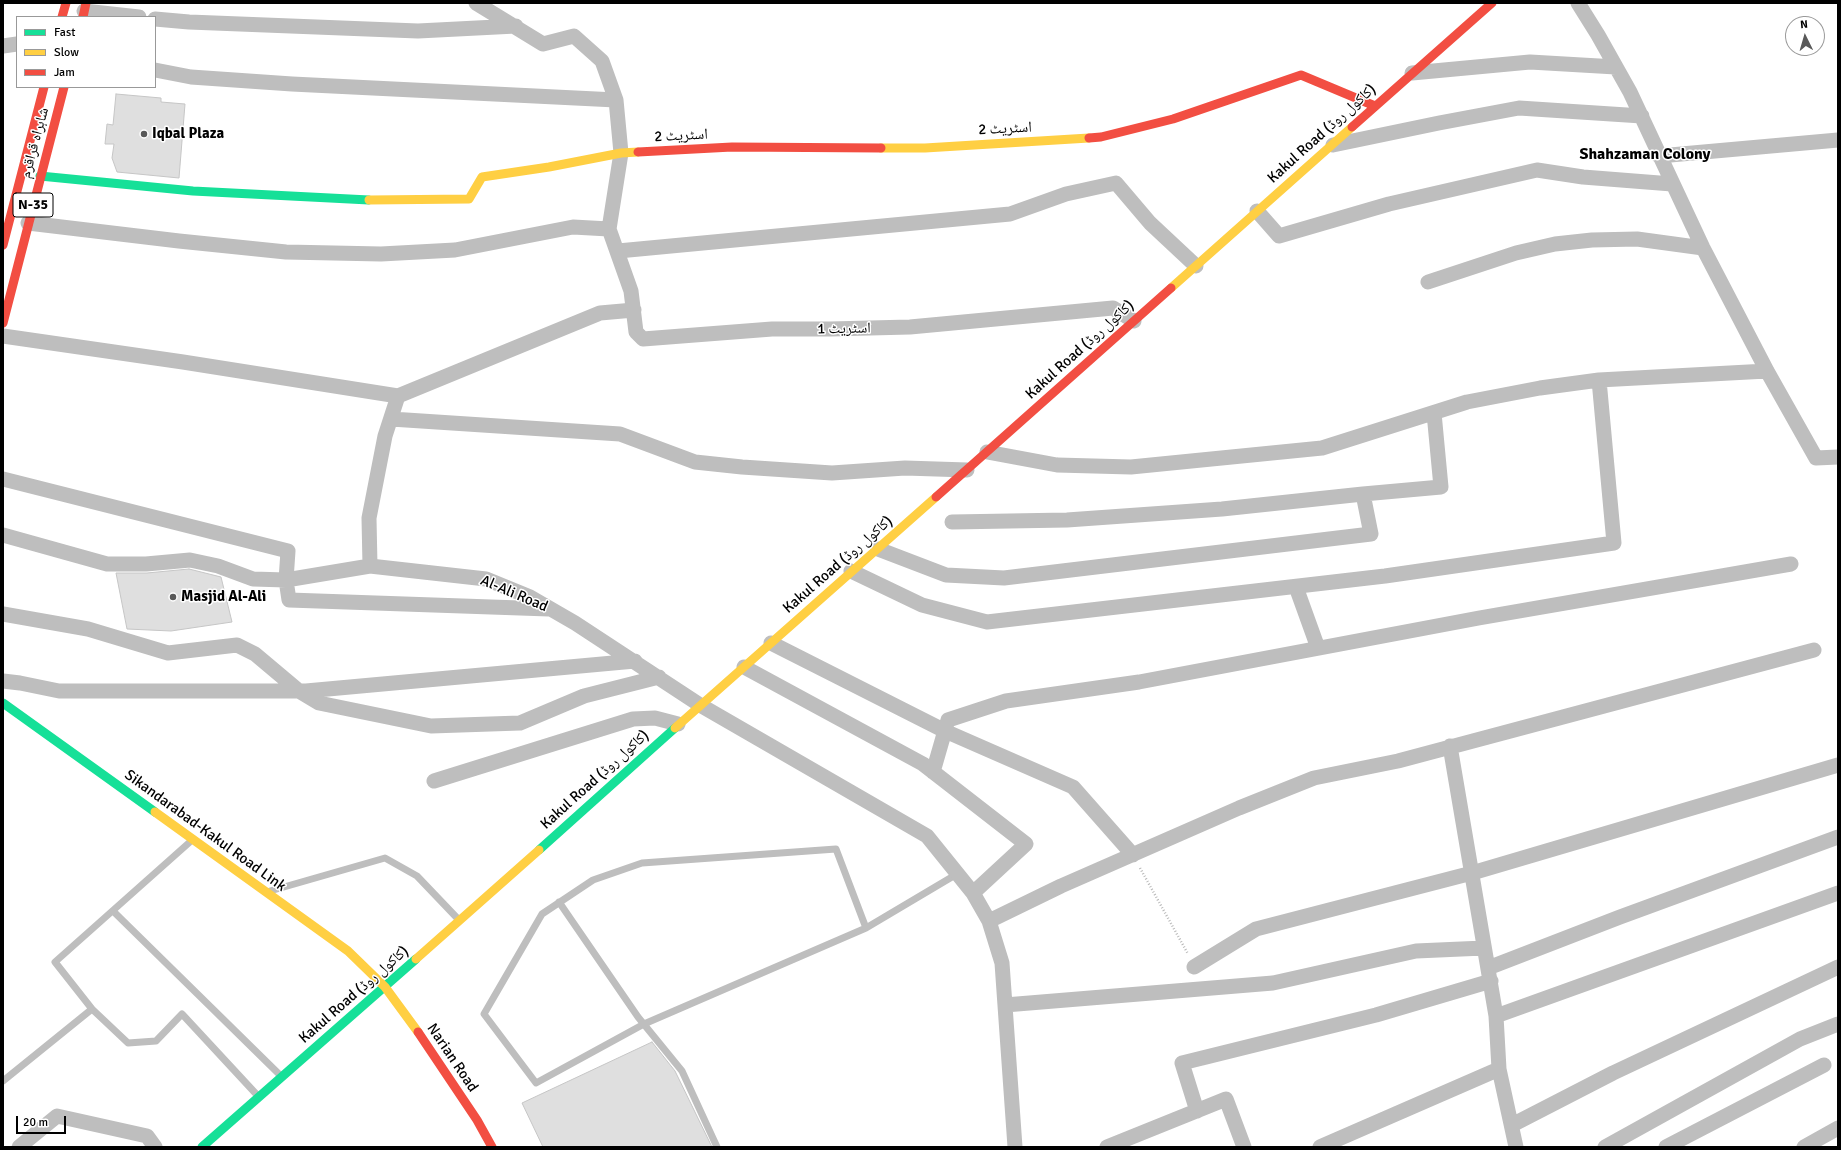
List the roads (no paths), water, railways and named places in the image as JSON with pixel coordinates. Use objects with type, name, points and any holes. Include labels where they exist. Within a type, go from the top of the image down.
[{"type":"main road","points":[[62,16],[66,3]]},
{"type":"main road","name":"Kakul Road (کاکول روڈ)","points":[[202,1147],[460,920],[700,704],[878,549],[1492,3]]},
{"type":"main road","name":"اسٹریٹ 2","points":[[40,176],[193,191],[254,195],[376,200],[469,198],[482,177],[550,167],[621,153],[732,147],[925,148],[1101,137],[1173,119],[1301,76],[1375,106]]},
{"type":"main road","name":"شاہراہ قراقرم","points":[[3,245],[44,88]]},
{"type":"main road","name":"شاہراہ قراقرم","points":[[3,323],[64,88]]},
{"type":"main road","name":"Sikandarabad-Kakul Road Link","points":[[3,703],[348,951],[384,987]]},
{"type":"main road","name":"Narian Road","points":[[384,987],[431,1049],[492,1147]]},
{"type":"street","points":[[28,223],[286,252],[381,254],[455,250],[573,227],[609,230],[621,153],[616,100],[602,61],[574,36],[543,44],[516,26],[476,3]]},
{"type":"street","points":[[1578,3],[1598,34],[1642,116],[1659,156],[1703,248],[1767,371],[1816,458],[1838,457]]},
{"type":"street","points":[[84,10],[131,16]]},
{"type":"street","points":[[156,19],[189,22],[418,30],[516,26]]},
{"type":"street","points":[[3,46],[16,44]]},
{"type":"street","points":[[1412,73],[1530,62],[1616,67]]},
{"type":"street","points":[[156,70],[191,77],[292,84],[616,100]]},
{"type":"street","points":[[1332,145],[1519,108],[1642,116]]},
{"type":"street","points":[[1659,156],[1838,140]]},
{"type":"street","points":[[1257,211],[1279,236],[1389,204],[1537,170],[1583,177],[1672,184]]},
{"type":"street","points":[[618,251],[1010,214],[1066,194],[1116,183],[1150,223],[1196,266]]},
{"type":"street","name":"اسٹریٹ 1","points":[[609,230],[618,251],[631,291],[636,332],[643,339],[772,329],[910,327],[1113,308],[1134,321]]},
{"type":"street","points":[[1428,282],[1516,253],[1563,243],[1592,240],[1637,239],[1703,248]]},
{"type":"street","points":[[3,336],[176,360],[398,396],[600,313],[634,310]]},
{"type":"street","points":[[987,452],[1057,465],[1131,467],[1322,448],[1466,402],[1599,380],[1767,371]]},
{"type":"street","points":[[851,571],[922,605],[986,622],[1296,587],[1614,543],[1599,380]]},
{"type":"street","points":[[370,566],[369,518],[385,436],[398,396]]},
{"type":"street","points":[[952,522],[1067,520],[1222,509],[1441,487],[1434,413]]},
{"type":"street","points":[[391,418],[620,434],[695,462],[742,467],[832,473],[905,468],[967,470]]},
{"type":"street","points":[[3,479],[288,550],[286,580],[289,600],[552,609]]},
{"type":"street","points":[[878,549],[946,575],[1004,578],[1371,534],[1363,494]]},
{"type":"street","name":"Al-Ali Road","points":[[3,535],[107,564],[146,564],[190,560],[218,566],[253,579],[286,580],[370,566],[486,579],[530,597],[552,609],[700,704],[927,836],[973,893],[989,921],[1002,963],[1015,1147]]},
{"type":"street","points":[[933,772],[948,720],[1006,701],[1139,682],[1479,618],[1791,564]]},
{"type":"street","points":[[1296,587],[1318,648]]},
{"type":"street","points":[[3,614],[88,630],[168,653],[237,645],[255,654],[299,691],[319,703],[431,726],[520,723],[584,696],[660,678]]},
{"type":"street","points":[[771,643],[945,731],[1073,787],[1133,855]]},
{"type":"street","points":[[989,921],[1062,886],[1238,808],[1314,778],[1398,761],[1814,650]]},
{"type":"street","points":[[3,681],[59,691],[299,691],[635,661]]},
{"type":"street","points":[[744,667],[923,764],[1026,844],[973,893]]},
{"type":"street","points":[[434,781],[633,719],[655,718],[678,724]]},
{"type":"street","points":[[1450,746],[1496,1016],[1499,1069],[1516,1147]]},
{"type":"street","points":[[1194,966],[1256,929],[1472,873],[1838,765]]},
{"type":"street","points":[[1197,1111],[1182,1063],[1376,1015],[1489,974],[1620,917],[1838,837]]},
{"type":"street","points":[[1496,1016],[1838,893]]},
{"type":"street","points":[[1005,1005],[1273,983],[1416,951],[1484,948]]},
{"type":"street","points":[[1512,1126],[1613,1073],[1838,967]]},
{"type":"street","points":[[1605,1147],[1800,1039],[1838,1024]]},
{"type":"street","points":[[1666,1147],[1824,1065]]},
{"type":"street","points":[[1320,1147],[1499,1069]]},
{"type":"street","points":[[1107,1147],[1226,1099],[1244,1147]]},
{"type":"street","points":[[19,1147],[57,1116],[147,1136],[155,1147]]},
{"type":"street","points":[[1804,1147],[1838,1128]]},
{"type":"lane","points":[[194,840],[55,962],[92,1009],[128,1043],[156,1041],[182,1014],[259,1097]]},
{"type":"lane","points":[[866,928],[836,849],[642,863],[593,880],[542,914],[484,1014],[536,1082],[644,1024],[866,928],[957,874]]},
{"type":"lane","points":[[266,892],[385,858],[417,876],[460,920]]},
{"type":"lane","points":[[559,902],[644,1024],[682,1071],[717,1147]]},
{"type":"lane","points":[[113,911],[282,1077]]},
{"type":"lane","points":[[3,1081],[92,1009]]},
{"type":"place","name":"Iqbal Plaza","points":[[144,134]]},
{"type":"place","name":"Masjid Al-Ali","points":[[173,597]]},
{"type":"district","name":"Shahzaman Colony","points":[[1645,155]]}]
